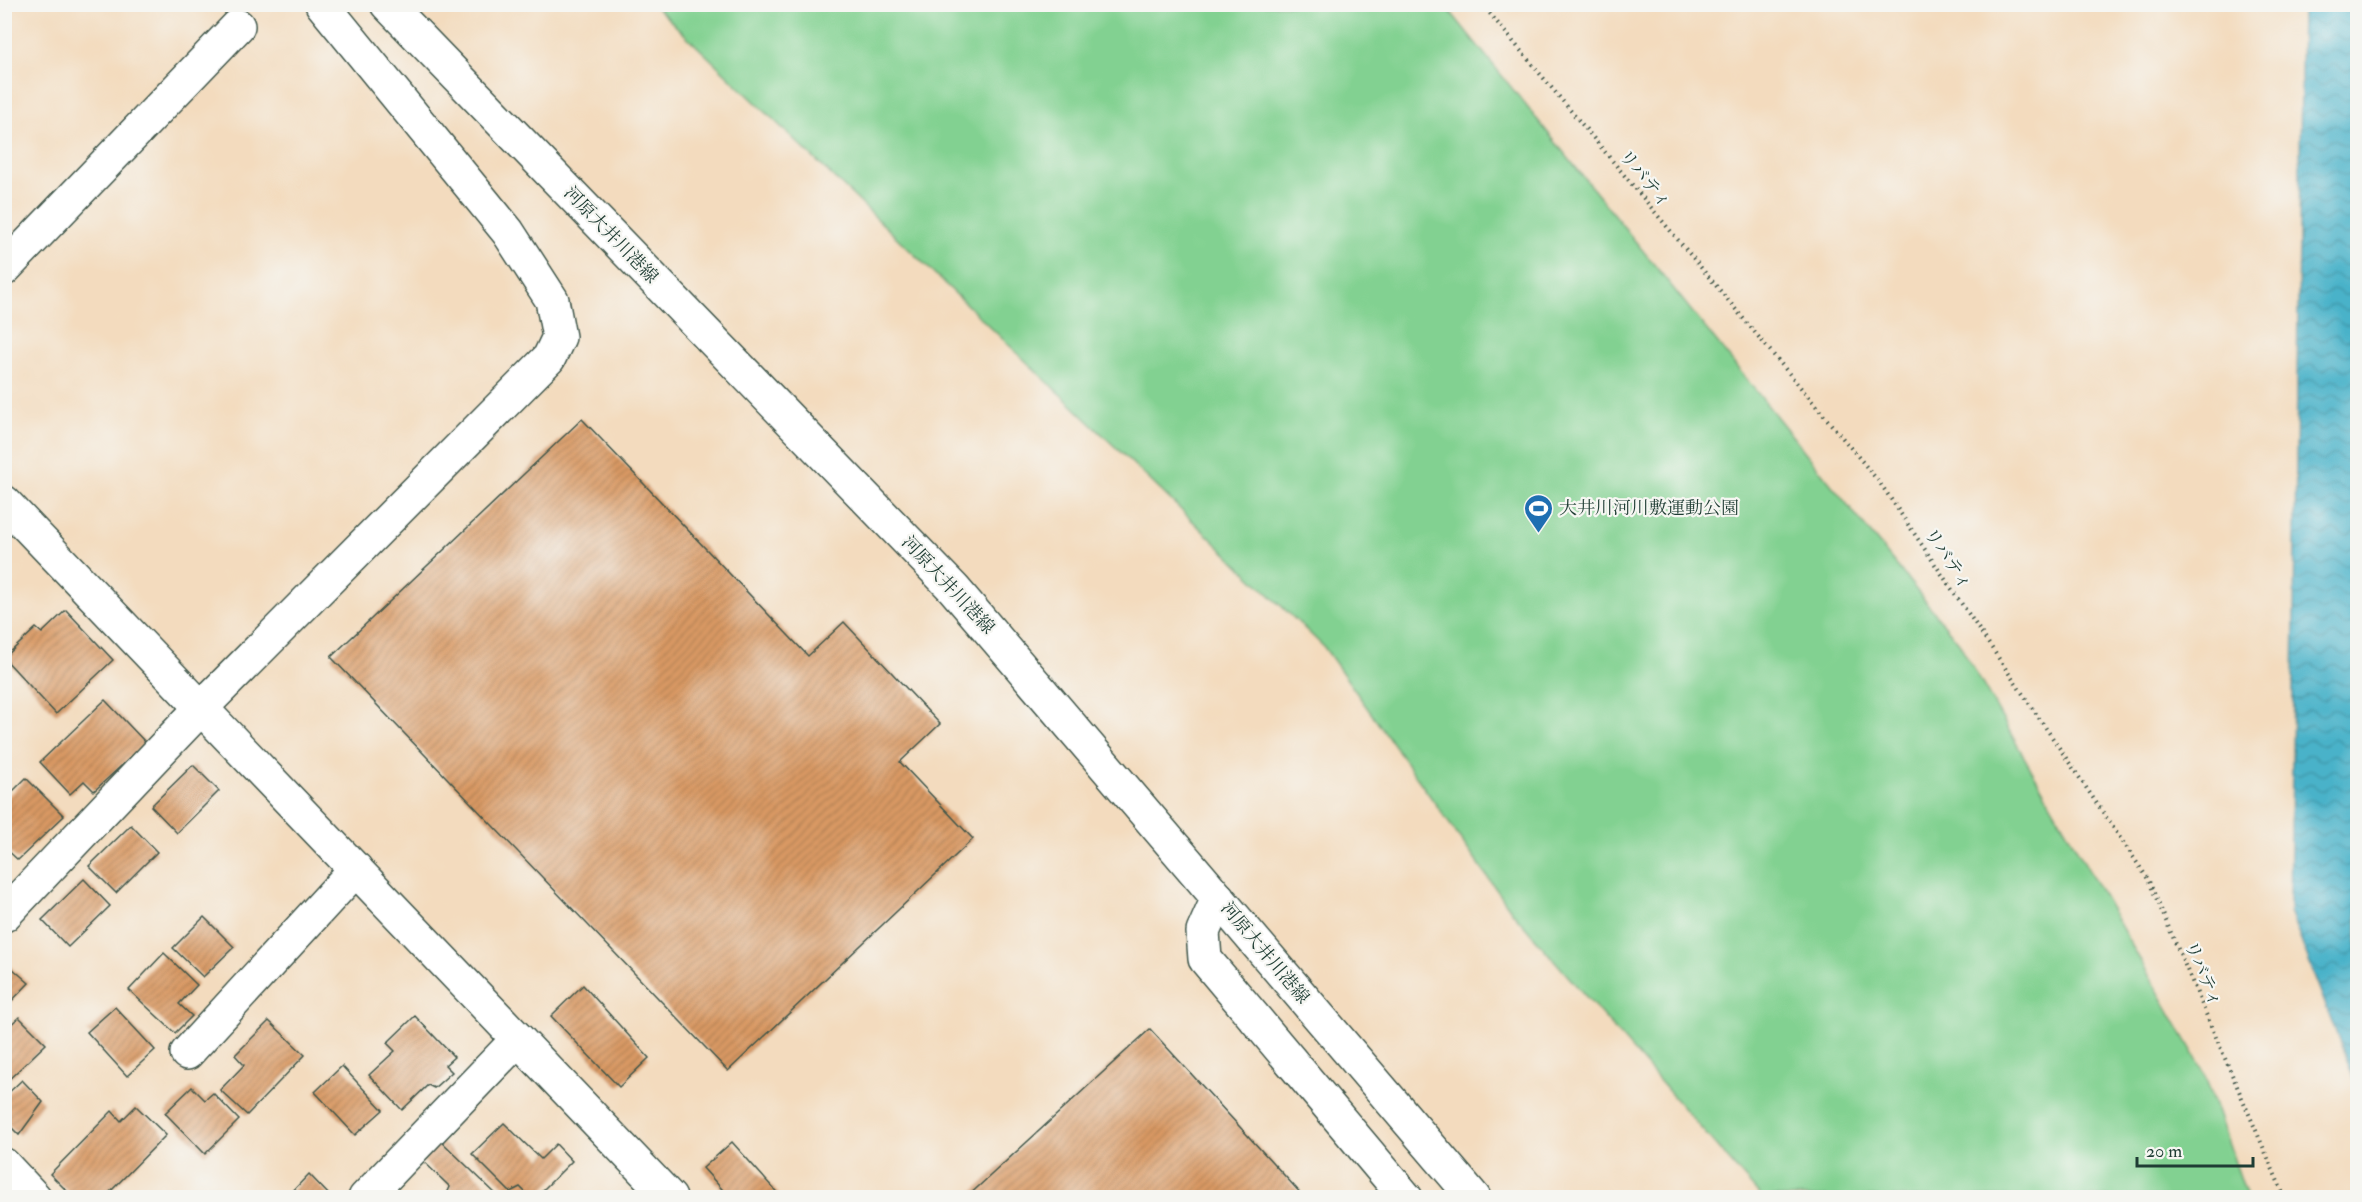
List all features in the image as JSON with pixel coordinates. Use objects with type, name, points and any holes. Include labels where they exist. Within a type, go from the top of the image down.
[{"type":"street","points":[[4,915],[201,708],[549,358],[559,337],[552,300],[508,232],[322,4]]},
{"type":"street","name":"河原大井川港線","points":[[387,4],[954,589],[1474,1197]]},
{"type":"street","points":[[4,269],[238,26]]},
{"type":"street","points":[[4,502],[670,1197]]},
{"type":"street","points":[[187,1053],[356,869]]},
{"type":"street","points":[[1218,898],[1203,932],[1205,959],[1406,1197]]},
{"type":"street","points":[[364,1197],[518,1039]]},
{"type":"street","points":[[4,1165],[36,1197]]},
{"type":"path","name":"リバティ","points":[[1482,4],[1880,483],[2148,879],[2285,1197]]},
{"type":"green space","name":"大井川河川敷運動公園","points":[[654,5],[1445,5],[1959,643],[2203,1070],[2247,1197],[1761,1197],[1513,913],[1324,647]]},
{"type":"water","points":[[2302,5],[2357,5],[2357,1087],[2290,912]]},
{"type":"building","points":[[582,419],[808,656],[844,622],[940,724],[900,762],[973,839],[728,1071],[331,657]]},
{"type":"building","points":[[66,610],[113,660],[56,714],[4,658],[36,628],[42,633]]},
{"type":"building","points":[[105,700],[146,743],[94,791],[84,781],[70,794],[40,762]]},
{"type":"building","points":[[193,765],[219,791],[177,833],[151,806]]},
{"type":"building","points":[[26,778],[64,816],[18,860],[4,847],[4,800]]},
{"type":"building","points":[[131,825],[157,852],[116,893],[89,866]]},
{"type":"building","points":[[84,879],[110,906],[68,947],[42,920]]},
{"type":"building","points":[[204,917],[234,947],[203,977],[173,948]]},
{"type":"building","points":[[164,953],[197,985],[179,1004],[192,1016],[175,1033],[129,990]]},
{"type":"building","points":[[4,961],[29,983],[4,1009]]},
{"type":"building","points":[[583,985],[649,1058],[619,1087],[551,1016]]},
{"type":"building","points":[[115,1007],[155,1050],[127,1076],[87,1032]]},
{"type":"building","points":[[415,1016],[454,1057],[445,1065],[452,1072],[434,1088],[428,1085],[402,1110],[369,1075],[395,1051],[387,1043]]},
{"type":"building","points":[[19,1017],[46,1044],[4,1084],[4,1031]]},
{"type":"building","points":[[269,1021],[305,1055],[247,1115],[220,1090],[244,1065],[235,1055]]},
{"type":"building","points":[[1150,1029],[1305,1198],[966,1198]]},
{"type":"building","points":[[342,1066],[383,1110],[355,1135],[315,1092]]},
{"type":"building","points":[[22,1080],[43,1102],[19,1135],[4,1120],[4,1097]]},
{"type":"building","points":[[192,1087],[205,1100],[213,1093],[239,1120],[205,1154],[165,1113]]},
{"type":"building","points":[[136,1106],[166,1135],[104,1198],[74,1198],[50,1174],[112,1111],[121,1121]]},
{"type":"building","points":[[504,1123],[541,1159],[556,1144],[572,1161],[535,1198],[531,1198],[520,1187],[510,1192],[472,1154]]},
{"type":"building","points":[[439,1139],[500,1198],[445,1198],[450,1187],[420,1158]]},
{"type":"building","points":[[732,1142],[782,1198],[730,1198],[703,1168]]},
{"type":"building","points":[[309,1174],[332,1198],[286,1198]]},
{"type":"place","name":"大井川河川敷運動公園","points":[[1538,534]]}]
